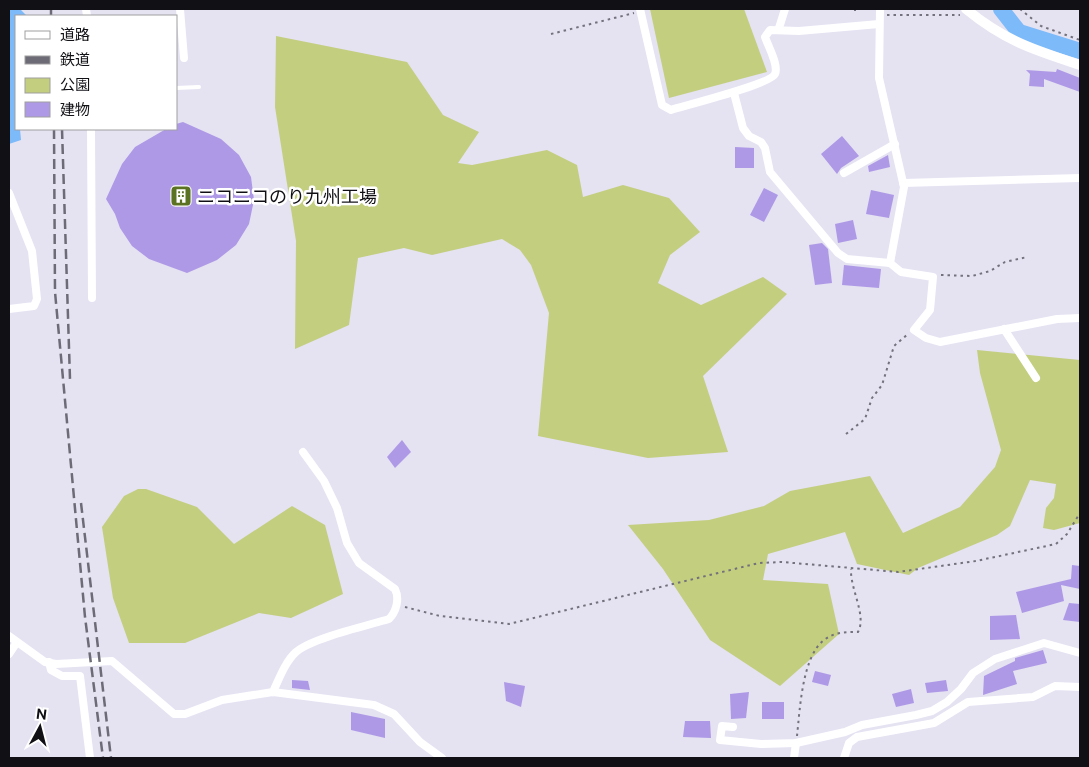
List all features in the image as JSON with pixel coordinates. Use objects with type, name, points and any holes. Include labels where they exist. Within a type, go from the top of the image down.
[{"type":"street","points":[[180,9],[184,58]]},
{"type":"street","points":[[639,9],[662,105],[670,110],[709,97],[734,92],[769,80],[775,76],[776,70],[765,37],[770,30],[779,28],[798,31],[879,24]]},
{"type":"street","points":[[779,28],[785,9]]},
{"type":"street","points":[[880,12],[880,78],[903,183],[903,199],[890,263]]},
{"type":"street","points":[[970,12],[1019,45],[1080,65]]},
{"type":"street","points":[[734,92],[743,128],[749,136],[761,142],[765,148],[770,172],[838,253],[847,259],[890,263],[901,272],[933,277],[930,310],[914,330],[926,338],[940,342],[1057,319],[1080,318]]},
{"type":"street","points":[[91,130],[92,298]]},
{"type":"street","points":[[844,174],[895,144]]},
{"type":"street","points":[[903,183],[1080,178]]},
{"type":"street","points":[[9,194],[32,251],[37,299],[34,306],[9,309]]},
{"type":"street","points":[[1004,329],[1036,378]]},
{"type":"street","points":[[273,692],[288,662],[296,652],[317,642],[389,620],[393,615],[398,595],[395,589],[359,563],[347,543],[337,508],[324,481],[303,452]]},
{"type":"street","points":[[9,636],[45,662],[112,662],[174,714],[185,714],[222,700],[273,692],[367,704],[385,709],[394,714],[420,742],[442,758]]},
{"type":"street","points":[[9,654],[17,642]]},
{"type":"street","points":[[733,727],[722,726],[720,740],[761,744],[796,743],[845,732],[862,725],[932,711],[961,690],[973,673],[995,660],[1035,645],[1044,643],[1056,644],[1080,653]]},
{"type":"street","points":[[49,662],[51,670],[62,676],[80,676],[90,758]]},
{"type":"street","points":[[844,758],[849,743],[857,737],[934,723],[968,702],[1033,697],[1055,686],[1080,688]]},
{"type":"street","points":[[794,758],[796,743]]},
{"type":"lane","points":[[178,88],[199,87]]},
{"type":"path","points":[[551,34],[634,13],[639,9]]},
{"type":"path","points":[[1020,9],[1040,26],[1080,40]]},
{"type":"path","points":[[880,12],[945,14],[970,12]]},
{"type":"path","points":[[933,277],[941,275],[972,276],[990,271],[1005,262],[1027,257]]},
{"type":"path","points":[[846,434],[865,419],[872,398],[882,385],[894,346],[914,330]]},
{"type":"path","points":[[415,610],[440,616],[509,624],[759,563],[782,562],[898,572],[939,567],[1040,549],[1056,544],[1067,534],[1080,513]]},
{"type":"path","points":[[796,743],[803,688],[815,649],[825,639],[839,633],[858,632],[861,626],[861,618],[850,582],[851,568]]},
{"type":"green space","points":[[650,9],[744,9],[767,72],[669,98]]},
{"type":"green space","points":[[276,36],[407,62],[443,115],[479,132],[458,163],[472,165],[547,150],[577,165],[583,197],[623,185],[669,198],[700,232],[670,255],[658,283],[701,305],[763,277],[787,294],[703,376],[728,452],[648,458],[538,436],[549,313],[531,265],[520,250],[502,239],[432,255],[404,248],[358,258],[349,325],[295,349],[296,241],[275,107]]},
{"type":"green space","points":[[977,350],[1080,360],[1080,523],[1054,530],[1043,528],[1046,508],[1054,498],[1056,484],[1030,480],[1010,526],[997,535],[918,568],[909,575],[857,564],[845,532],[768,554],[763,580],[828,584],[839,634],[780,686],[710,640],[663,569],[628,525],[709,520],[764,506],[790,491],[870,476],[903,533],[960,507],[995,467],[1001,450],[980,373]]},
{"type":"green space","points":[[138,489],[146,489],[197,507],[234,544],[292,506],[325,525],[343,594],[291,618],[259,613],[185,643],[129,643],[113,598],[102,527],[124,496]]},
{"type":"water","points":[[9,9],[20,9],[26,15],[15,15],[15,130],[20,130],[21,140],[9,144]]},
{"type":"building","points":[[1057,69],[1080,78],[1080,92],[1044,79],[1044,87],[1029,86],[1030,74],[1026,70],[1056,72]]},
{"type":"building","name":"ニコニコのり九州工場","points":[[183,122],[221,139],[239,155],[251,177],[254,200],[249,224],[236,245],[217,260],[187,273],[149,259],[132,246],[120,228],[115,214],[106,199],[122,164],[135,147],[164,130],[178,130],[178,123]]},
{"type":"building","points":[[842,136],[859,156],[841,168],[837,174],[821,154]]},
{"type":"building","points":[[735,147],[754,148],[754,168],[735,168]]},
{"type":"building","points":[[888,155],[890,167],[869,172],[868,166]]},
{"type":"building","points":[[764,188],[778,195],[764,222],[750,215]]},
{"type":"building","points":[[871,190],[894,195],[889,218],[866,214]]},
{"type":"building","points":[[853,220],[857,239],[838,243],[835,224]]},
{"type":"building","points":[[822,243],[828,249],[832,283],[815,285],[809,245]]},
{"type":"building","points":[[844,265],[881,269],[879,288],[842,285]]},
{"type":"building","points":[[402,440],[411,452],[395,468],[387,457]]},
{"type":"building","points":[[1072,565],[1080,566],[1080,589],[1061,585],[1064,601],[1022,613],[1016,592],[1071,579]]},
{"type":"building","points":[[1069,603],[1080,604],[1080,622],[1063,620]]},
{"type":"building","points":[[1016,615],[1020,639],[990,640],[990,616]]},
{"type":"building","points":[[1043,650],[1047,663],[1013,671],[1017,684],[983,695],[984,676],[1015,661],[1015,658]]},
{"type":"building","points":[[815,671],[831,675],[828,686],[812,682]]},
{"type":"building","points":[[292,680],[308,681],[310,690],[292,688]]},
{"type":"building","points":[[946,680],[948,691],[927,693],[925,683]]},
{"type":"building","points":[[504,682],[525,686],[521,707],[506,701]]},
{"type":"building","points":[[911,689],[914,703],[896,707],[892,694]]},
{"type":"building","points":[[749,692],[746,718],[731,719],[730,694]]},
{"type":"building","points":[[762,702],[784,702],[784,719],[762,719]]},
{"type":"building","points":[[351,712],[385,719],[385,738],[351,730]]},
{"type":"building","points":[[685,721],[710,721],[711,738],[683,737]]},
{"type":"waterway","points":[[1001,9],[1019,32],[1080,51]]},
{"type":"railway","points":[[51,9],[51,15]]},
{"type":"railway","points":[[54,130],[55,292],[85,617],[103,758]]},
{"type":"railway","points":[[62,130],[70,379]]},
{"type":"railway","points":[[81,503],[111,758]]},
{"type":"place","name":"ニコニコのり九州工場","points":[[181,196]]}]
